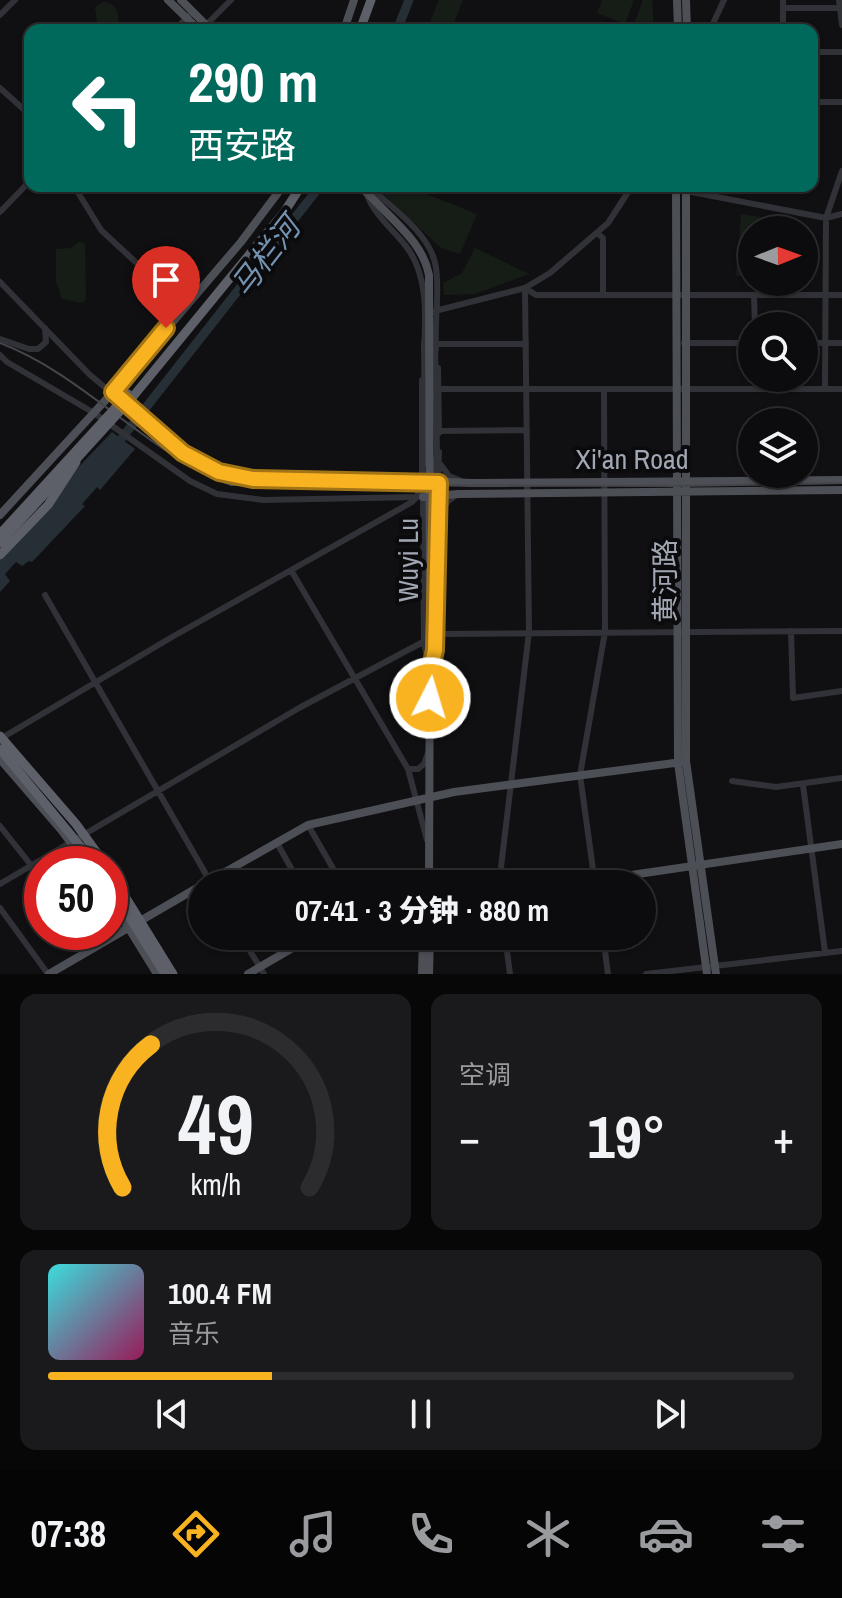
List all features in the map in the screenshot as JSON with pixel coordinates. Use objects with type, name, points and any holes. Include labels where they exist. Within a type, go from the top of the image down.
[{"type":"highway","points":[[364,24],[373,0]]},
{"type":"highway","points":[[0,534],[127,395],[294,192]]},
{"type":"highway","points":[[0,543],[131,399],[285,211],[295,192]]},
{"type":"highway","points":[[0,555],[48,505],[76,461]]},
{"type":"highway","points":[[0,741],[82,846]]},
{"type":"highway","points":[[77,839],[85,846]]},
{"type":"highway","points":[[128,909],[165,974]]},
{"type":"highway","points":[[128,913],[173,974]]},
{"type":"main road","points":[[168,0],[200,24]]},
{"type":"main road","points":[[181,0],[190,15]]},
{"type":"main road","points":[[346,24],[354,0]]},
{"type":"main road","points":[[677,0],[678,24]]},
{"type":"main road","points":[[686,0],[687,24]]},
{"type":"main road","points":[[0,515],[113,392],[241,242],[278,192]]},
{"type":"main road","name":"Wuyi Lu","points":[[369,192],[415,243],[426,260],[429,275],[429,870]]},
{"type":"main road","name":"黄河路","points":[[681,192],[682,762],[711,970]]},
{"type":"main road","points":[[0,522],[64,455],[93,420],[94,413]]},
{"type":"main road","name":"Xi'an Road","points":[[431,481],[842,480]]},
{"type":"main road","name":"Xi'an Road","points":[[420,497],[842,490]]},
{"type":"main road","points":[[0,759],[77,839],[80,846]]},
{"type":"main road","points":[[231,870],[308,825],[417,799],[682,762]]},
{"type":"main road","points":[[656,872],[842,844]]},
{"type":"main road","points":[[128,927],[188,894]]},
{"type":"main road","points":[[128,916],[135,923],[157,974]]},
{"type":"main road","points":[[48,974],[87,950]]},
{"type":"main road","points":[[248,974],[262,971],[293,950]]},
{"type":"main road","points":[[422,974],[423,950]]},
{"type":"main road","points":[[429,974],[430,950]]},
{"type":"street","points":[[0,15],[15,0]]},
{"type":"street","points":[[209,24],[231,0]]},
{"type":"street","points":[[713,24],[724,0]]},
{"type":"street","points":[[783,4],[840,4],[842,25]]},
{"type":"street","points":[[181,24],[190,15]]},
{"type":"street","points":[[818,52],[842,52]]},
{"type":"street","points":[[0,88],[24,110]]},
{"type":"street","points":[[818,102],[842,102]]},
{"type":"street","points":[[825,389],[826,218],[842,171]]},
{"type":"street","points":[[0,212],[24,187]]},
{"type":"street","points":[[78,192],[101,230],[184,307]]},
{"type":"street","points":[[367,192],[370,204],[418,263],[422,276],[425,454],[431,481]]},
{"type":"street","points":[[371,192],[420,235],[430,249],[437,269],[437,455],[431,481],[420,497],[429,638]]},
{"type":"street","points":[[424,313],[525,288],[550,273],[608,223],[628,192]]},
{"type":"street","points":[[700,192],[826,218],[842,214]]},
{"type":"street","points":[[597,233],[603,238],[603,295]]},
{"type":"street","points":[[0,282],[89,374],[194,460],[230,475],[261,479],[431,481]]},
{"type":"street","points":[[525,288],[536,295],[738,295]]},
{"type":"street","points":[[501,870],[529,632],[525,288]]},
{"type":"street","points":[[818,295],[842,295]]},
{"type":"street","points":[[0,339],[38,349],[46,342],[45,326]]},
{"type":"street","points":[[682,343],[738,343]]},
{"type":"street","points":[[818,343],[842,343]]},
{"type":"street","points":[[407,482],[416,477],[422,453],[424,344]]},
{"type":"street","points":[[435,344],[526,344]]},
{"type":"street","points":[[435,344],[440,389],[439,457],[442,468],[449,476],[473,483]]},
{"type":"street","points":[[0,355],[94,413],[190,481],[217,494],[263,500],[420,497]]},
{"type":"street","points":[[440,389],[738,389]]},
{"type":"street","points":[[593,870],[580,775],[605,632],[604,389]]},
{"type":"street","points":[[818,389],[842,389]]},
{"type":"street","points":[[439,431],[527,430]]},
{"type":"street","points":[[422,453],[439,496],[429,638]]},
{"type":"street","points":[[0,741],[94,683],[420,497],[431,481],[439,457]]},
{"type":"street","points":[[438,525],[445,504],[458,494]]},
{"type":"street","points":[[407,505],[420,509],[423,517]]},
{"type":"street","points":[[291,570],[408,769],[429,850]]},
{"type":"street","points":[[45,595],[159,791],[200,870]]},
{"type":"street","points":[[791,631],[793,698],[842,691]]},
{"type":"street","points":[[65,846],[429,638],[529,632],[842,631]]},
{"type":"street","points":[[408,769],[418,769],[424,764],[429,749]]},
{"type":"street","points":[[732,781],[776,787],[842,778]]},
{"type":"street","points":[[803,785],[825,952]]},
{"type":"street","points":[[308,825],[334,870]]},
{"type":"street","points":[[0,826],[24,854]]},
{"type":"street","points":[[277,843],[292,870]]},
{"type":"street","points":[[0,884],[24,870]]},
{"type":"street","points":[[0,908],[48,974]]},
{"type":"street","points":[[249,950],[262,971]]},
{"type":"street","points":[[507,950],[510,974]]},
{"type":"street","points":[[605,950],[608,974]]},
{"type":"street","points":[[646,974],[711,970],[842,951]]},
{"type":"shaded area","points":[[439,0],[463,0],[453,24],[429,24]]},
{"type":"shaded area","points":[[602,0],[634,0],[625,24],[597,13]]},
{"type":"shaded area","points":[[643,0],[652,0],[654,24],[634,24]]},
{"type":"shaded area","points":[[104,2],[113,5],[119,24],[97,24],[95,7]]},
{"type":"shaded area","points":[[381,192],[421,192],[477,214],[460,254],[441,248]]},
{"type":"shaded area","points":[[79,242],[85,244],[86,299],[82,303],[62,299],[56,282],[56,249],[71,248]]},
{"type":"shaded area","points":[[475,248],[529,274],[475,294],[444,295],[443,283],[462,273]]},
{"type":"shaded area","points":[[112,432],[135,449],[100,490],[97,487],[82,504],[85,506],[32,562],[22,566],[16,562],[5,574],[10,581],[0,592],[0,549]]},
{"type":"waterway","name":"马栏河","points":[[399,24],[409,0]]},
{"type":"waterway","name":"马栏河","points":[[122,438],[315,192]]},
{"type":"tram line","points":[[0,343],[60,375],[171,454],[231,485],[678,486],[842,483]]},
{"type":"route","points":[[166,328],[113,392],[194,460],[219,472],[253,479],[439,483],[435,650],[430,672],[430,698]]}]
